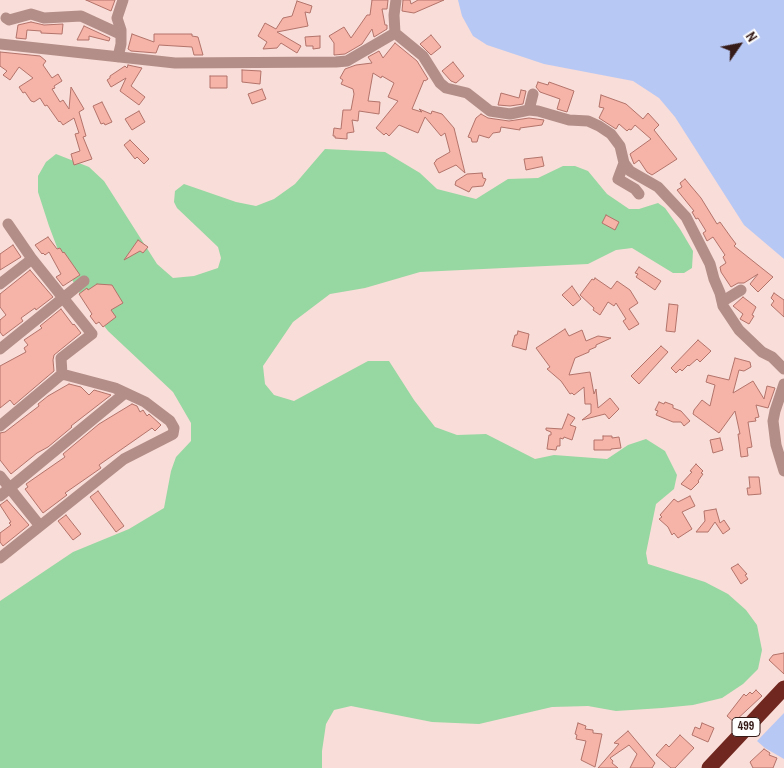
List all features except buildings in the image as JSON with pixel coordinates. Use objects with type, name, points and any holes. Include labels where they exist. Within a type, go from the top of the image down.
[{"type":"highway","name":"499","points":[[709,768],[784,688]]},
{"type":"highway","name":"499","points":[[721,768],[784,701]]},
{"type":"street","points":[[118,57],[121,44],[121,30],[116,18],[123,0]]},
{"type":"street","points":[[396,0],[394,15],[395,33],[423,56],[440,83],[446,88],[467,93],[490,111],[510,114],[529,110],[538,111],[570,120],[588,121],[599,126],[616,140],[622,152],[624,163],[618,179],[635,189],[638,194]]},
{"type":"street","points":[[2,16],[9,20],[31,14],[44,18],[81,16],[120,34]]},
{"type":"street","points":[[0,44],[182,63],[347,61],[395,33]]},
{"type":"street","points":[[529,110],[533,94]]},
{"type":"street","points":[[624,163],[634,174],[652,182],[665,193],[686,216],[710,264],[723,306],[739,330],[762,352],[772,357],[784,369]]},
{"type":"street","points":[[8,224],[32,259],[92,334],[61,358],[62,374]]},
{"type":"street","points":[[0,284],[32,259]]},
{"type":"street","points":[[0,349],[84,281]]},
{"type":"street","points":[[723,301],[741,290]]},
{"type":"street","points":[[730,316],[766,347],[784,357]]},
{"type":"street","points":[[0,558],[124,459],[173,434],[174,428],[170,421],[145,402],[115,388],[62,374]]},
{"type":"street","points":[[0,426],[62,374]]},
{"type":"street","points":[[784,384],[773,421],[776,445],[784,471]]},
{"type":"street","points":[[0,496],[125,393]]},
{"type":"street","points":[[0,476],[40,526]]},
{"type":"green space","points":[[325,149],[385,152],[420,173],[437,189],[476,199],[508,179],[538,178],[563,166],[575,166],[588,171],[607,194],[629,209],[639,209],[658,203],[665,208],[693,251],[692,268],[684,273],[673,273],[632,248],[616,250],[588,264],[420,272],[365,288],[330,294],[293,322],[263,366],[265,384],[274,395],[294,401],[368,361],[389,361],[414,400],[435,427],[457,435],[486,434],[535,459],[554,455],[607,459],[628,445],[646,439],[665,451],[677,475],[674,489],[656,504],[646,553],[648,564],[705,582],[728,594],[746,610],[757,625],[762,650],[758,669],[743,684],[722,698],[693,705],[662,708],[616,711],[588,706],[552,707],[479,724],[432,722],[351,706],[334,710],[326,724],[322,751],[322,768],[0,768],[0,601],[73,552],[129,529],[164,508],[171,471],[176,457],[191,441],[191,423],[173,392],[108,331],[80,294],[63,263],[49,226],[38,192],[38,176],[46,162],[56,154],[89,167],[104,181],[157,264],[173,278],[194,276],[218,268],[221,258],[218,247],[177,208],[174,202],[175,191],[184,184],[236,202],[256,206],[274,199],[295,184]]},
{"type":"water","points":[[458,0],[784,0],[784,259],[744,225],[675,117],[659,98],[633,81],[544,64],[487,45],[473,36],[462,16]]},
{"type":"water","points":[[784,713],[784,759],[757,741]]}]
